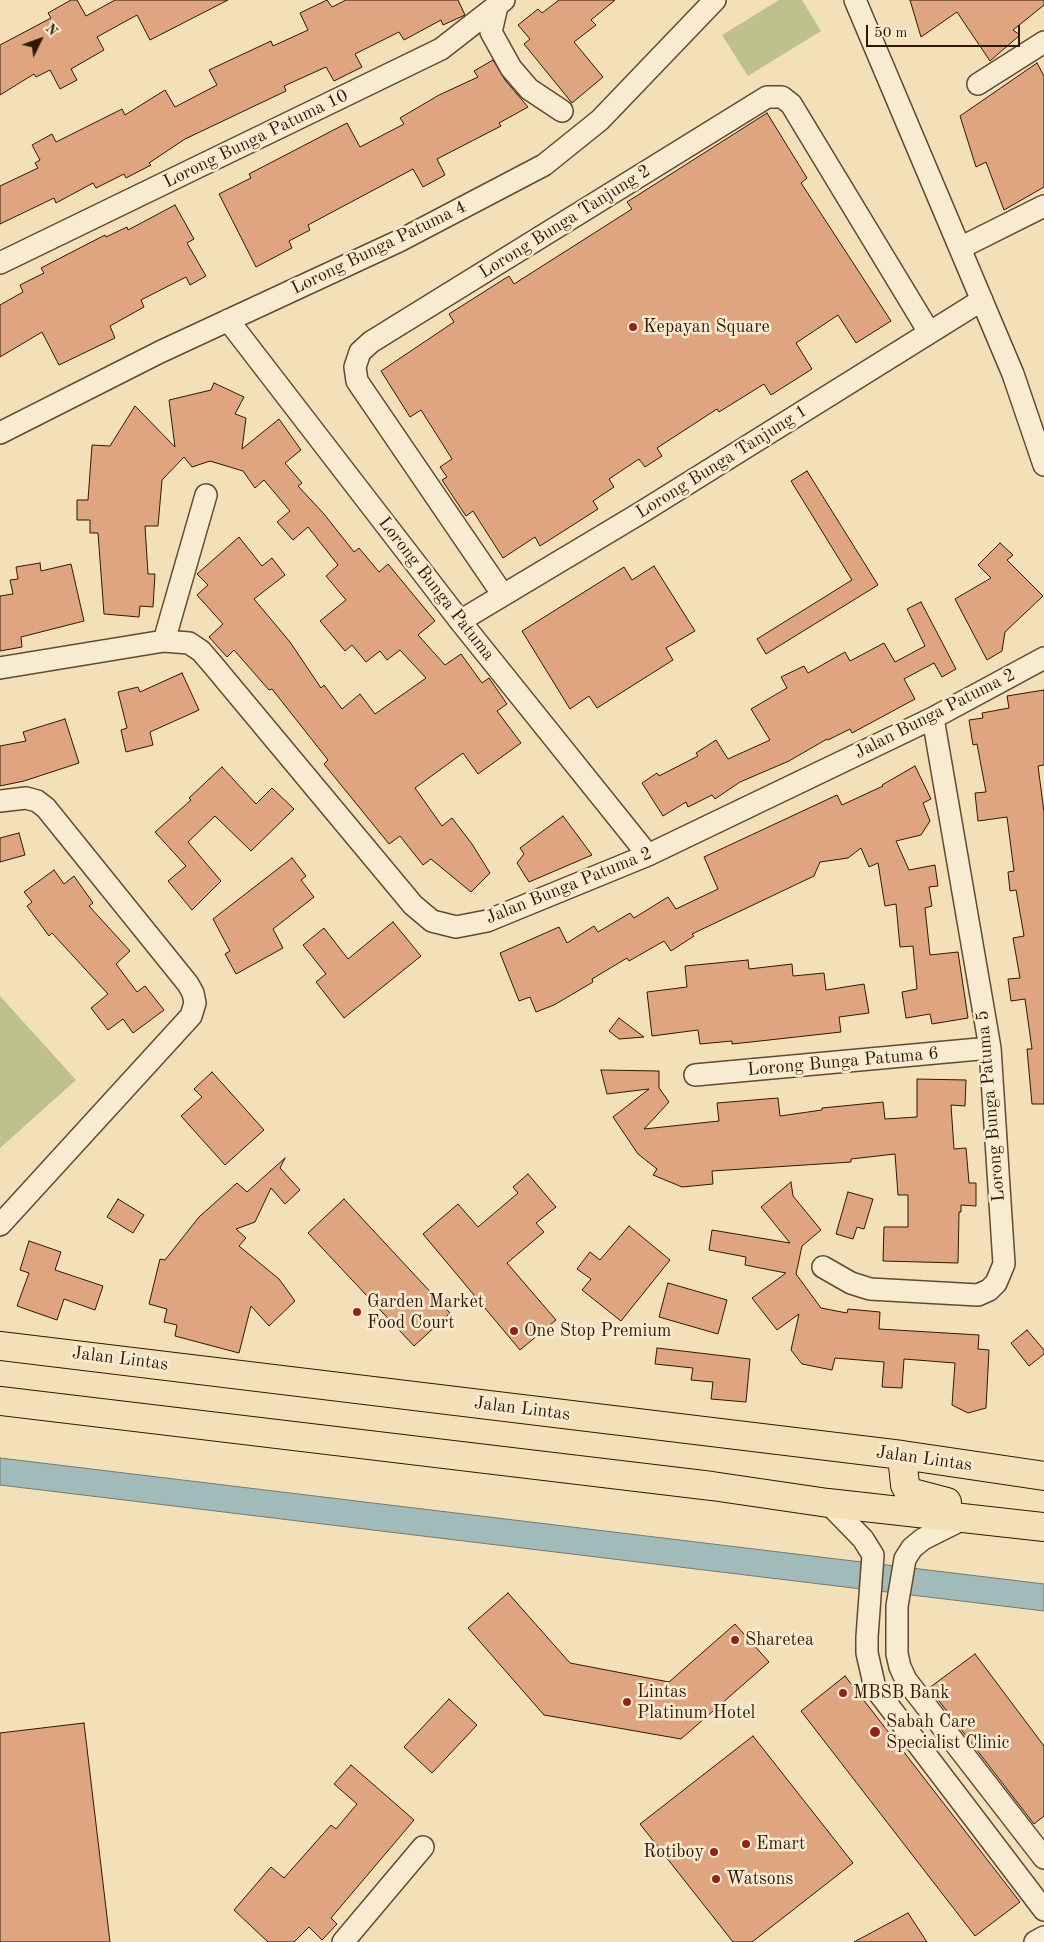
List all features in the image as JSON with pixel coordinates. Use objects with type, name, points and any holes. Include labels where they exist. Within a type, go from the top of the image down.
[{"type":"highway","name":"Jalan Lintas","points":[[0,1346],[902,1456],[1044,1476]]},
{"type":"highway","points":[[0,1400],[702,1485],[828,1503],[1044,1527]]},
{"type":"highway","points":[[902,1456],[905,1485],[909,1492],[937,1498],[992,1521]]},
{"type":"street","name":"Lorong Bunga Patuma 4","points":[[0,433],[228,320],[399,240],[544,165],[600,120],[715,0]]},
{"type":"street","points":[[855,0],[1013,374],[1044,465]]},
{"type":"street","points":[[500,1],[491,32],[510,68],[529,90],[562,111]]},
{"type":"street","name":"Lorong Bunga Patuma 10","points":[[0,263],[441,49],[500,1]]},
{"type":"street","points":[[978,84],[1044,42]]},
{"type":"street","name":"Lorong Bunga Tanjung 2","points":[[503,595],[357,380],[355,367],[360,352],[365,346],[767,97],[782,97],[792,104],[929,332]]},
{"type":"street","points":[[960,248],[1044,206]]},
{"type":"street","name":"Lorong Bunga Tanjung 1","points":[[460,622],[642,512],[982,300]]},
{"type":"street","name":"Lorong Bunga Patuma","points":[[228,320],[460,622],[648,855]]},
{"type":"street","points":[[164,641],[206,495]]},
{"type":"street","name":"Jalan Bunga Patuma 2","points":[[0,668],[164,641],[177,640],[189,644],[201,651],[389,879],[413,905],[432,921],[456,926],[486,921],[648,855],[933,718],[1044,658]]},
{"type":"street","name":"Lorong Bunga Patuma 5","points":[[822,1267],[851,1283],[870,1289],[892,1292],[978,1295],[989,1290],[996,1283],[1004,1264],[990,1048],[933,718]]},
{"type":"street","points":[[0,801],[26,798],[37,801],[46,808],[188,984],[195,1003],[191,1016],[0,1225]]},
{"type":"street","name":"Lorong Bunga Patuma 6","points":[[695,1075],[990,1048]]},
{"type":"street","points":[[828,1503],[863,1539],[873,1555],[868,1601],[867,1652],[875,1688],[1044,1910]]},
{"type":"street","points":[[965,1518],[924,1539],[912,1548],[905,1559],[897,1606],[897,1654],[906,1680],[1044,1858]]},
{"type":"street","points":[[343,1942],[423,1847]]},
{"type":"street","points":[[1035,1942],[1044,1937]]},
{"type":"green space","points":[[779,0],[802,0],[821,31],[748,76],[722,35]]},
{"type":"green space","points":[[0,996],[76,1080],[0,1148]]},
{"type":"water","points":[[0,1458],[1044,1584],[1044,1611],[0,1485]]},
{"type":"building","points":[[71,0],[77,0],[86,16],[115,0],[228,0],[150,40],[137,15],[97,37],[104,50],[71,69],[77,80],[60,89],[50,70],[36,77],[34,74],[0,95],[0,45],[51,18],[48,13]]},
{"type":"building","points":[[327,0],[332,7],[346,0],[458,0],[465,15],[443,25],[441,20],[404,40],[399,32],[355,54],[362,67],[334,81],[326,67],[284,86],[286,91],[185,139],[149,163],[151,165],[126,178],[124,174],[96,188],[93,183],[56,203],[54,198],[0,224],[0,186],[38,168],[35,163],[40,160],[32,145],[52,134],[56,142],[122,109],[125,115],[165,90],[175,107],[217,85],[209,70],[271,41],[273,46],[308,30],[300,13]]},
{"type":"building","points":[[559,0],[615,0],[591,20],[596,25],[574,42],[603,77],[572,103],[524,44],[530,39],[518,25],[538,9],[542,13]]},
{"type":"building","points":[[910,0],[1044,0],[1044,5],[1013,30],[1020,35],[990,61],[957,12],[921,37]]},
{"type":"building","points":[[493,60],[505,80],[528,107],[499,123],[501,126],[437,159],[445,175],[423,187],[413,169],[308,225],[310,230],[289,241],[292,248],[256,267],[219,194],[251,178],[249,174],[347,123],[360,147],[404,124],[400,118],[439,95],[478,77],[474,71]]},
{"type":"building","points":[[1037,63],[1044,76],[1044,187],[1004,210],[986,162],[976,167],[960,116]]},
{"type":"building","name":"Kepayan Square","points":[[767,113],[807,178],[801,183],[891,321],[856,343],[838,315],[796,343],[812,369],[771,395],[764,384],[719,412],[717,409],[657,448],[662,456],[645,467],[639,459],[609,479],[614,487],[593,501],[598,509],[540,546],[535,537],[503,558],[473,511],[466,516],[442,480],[447,477],[440,467],[452,459],[421,410],[410,417],[381,371],[454,322],[449,314],[509,276],[514,284],[632,209],[627,202]]},
{"type":"building","points":[[175,205],[194,239],[187,243],[206,276],[190,285],[186,277],[141,300],[144,307],[110,326],[115,338],[59,365],[42,332],[0,357],[0,305],[23,292],[20,285],[44,273],[41,268],[105,235],[106,237],[127,227],[128,230]]},
{"type":"building","points":[[214,383],[244,397],[235,414],[246,418],[242,449],[279,419],[301,450],[285,463],[302,483],[298,486],[324,514],[354,552],[359,548],[379,572],[388,564],[435,621],[418,635],[445,665],[461,654],[482,683],[489,678],[507,704],[497,711],[521,743],[478,774],[463,753],[415,788],[442,826],[452,818],[472,844],[490,873],[471,892],[431,859],[423,865],[400,836],[389,844],[324,764],[328,760],[272,689],[269,690],[234,650],[227,657],[209,637],[223,624],[197,595],[208,585],[197,574],[239,537],[262,566],[272,558],[285,575],[254,599],[290,642],[321,688],[324,685],[342,709],[360,694],[375,714],[426,678],[400,650],[387,660],[380,651],[366,662],[352,645],[345,651],[320,621],[346,600],[326,576],[338,565],[308,527],[293,540],[277,522],[290,511],[264,480],[255,488],[243,471],[210,461],[192,467],[184,457],[162,480],[158,526],[145,526],[148,574],[155,574],[153,607],[140,606],[139,617],[104,614],[98,533],[90,533],[90,520],[77,520],[77,500],[88,500],[92,445],[110,446],[135,406],[175,447],[169,400],[211,390]]},
{"type":"building","points":[[807,471],[878,585],[766,654],[757,639],[852,580],[791,481]]},
{"type":"building","points":[[1000,543],[1013,555],[1007,560],[1043,596],[1005,632],[1002,651],[987,660],[955,599],[991,578],[978,565]]},
{"type":"building","points":[[40,563],[41,571],[71,564],[84,621],[21,637],[22,647],[0,651],[0,596],[13,594],[10,580],[18,579],[16,567]]},
{"type":"building","points":[[654,566],[695,631],[666,648],[673,660],[597,708],[589,696],[570,709],[522,631],[624,567],[632,580]]},
{"type":"building","points":[[921,602],[956,669],[942,677],[934,663],[904,679],[915,699],[852,733],[850,729],[827,739],[789,761],[740,782],[715,799],[712,795],[688,807],[686,802],[663,816],[642,783],[657,773],[659,776],[698,756],[696,753],[716,740],[728,759],[770,740],[751,709],[787,688],[781,677],[804,666],[808,673],[845,652],[850,661],[884,643],[895,662],[925,646],[907,609]]},
{"type":"building","points":[[182,673],[199,710],[150,732],[153,745],[126,752],[121,730],[127,728],[118,692],[138,687],[140,692]]},
{"type":"building","points":[[1044,690],[1044,765],[1038,766],[1044,812],[1044,1104],[1032,1104],[1027,1049],[1032,1049],[1025,999],[1011,1001],[1008,979],[1020,978],[1013,938],[1024,936],[1016,890],[1010,891],[1008,872],[1014,871],[1007,817],[978,821],[975,793],[986,792],[977,744],[973,745],[969,720],[983,718],[982,713],[1009,708],[1007,696]]},
{"type":"building","points":[[65,719],[79,763],[24,781],[0,786],[0,746],[26,741],[23,732]]},
{"type":"building","points":[[915,766],[931,799],[923,803],[930,821],[921,835],[896,841],[909,870],[935,865],[938,886],[929,887],[932,906],[925,908],[930,955],[958,952],[968,1018],[932,1024],[930,1014],[906,1018],[902,992],[917,989],[913,946],[900,947],[896,904],[885,906],[878,863],[869,867],[861,848],[848,858],[820,862],[814,876],[692,934],[694,936],[671,951],[664,941],[629,961],[627,958],[592,979],[593,982],[554,1005],[536,1012],[530,997],[519,1001],[500,953],[559,927],[567,943],[594,926],[598,932],[630,913],[634,918],[668,897],[676,909],[718,889],[704,857],[837,795],[842,805],[883,786]]},
{"type":"building","points":[[222,767],[256,804],[272,788],[294,809],[251,851],[215,816],[188,842],[221,881],[192,910],[168,881],[186,866],[155,832],[191,800],[189,798]]},
{"type":"building","points":[[563,816],[592,855],[529,882],[517,863],[524,854],[520,848]]},
{"type":"building","points":[[19,833],[25,855],[0,862],[0,838]]},
{"type":"building","points":[[292,858],[306,876],[301,880],[314,897],[273,929],[283,948],[236,974],[225,954],[230,951],[213,919]]},
{"type":"building","points":[[54,870],[64,884],[74,876],[93,903],[89,906],[130,951],[116,964],[137,992],[145,986],[164,1010],[133,1033],[123,1019],[108,1030],[91,1008],[108,994],[52,933],[49,936],[27,906],[32,902],[24,892]]},
{"type":"building","points":[[393,922],[421,956],[344,1018],[316,982],[326,974],[303,945],[324,928],[348,959]]},
{"type":"building","points":[[748,960],[749,969],[792,964],[793,976],[824,973],[826,990],[864,984],[869,1013],[839,1017],[841,1032],[751,1042],[732,1044],[732,1041],[700,1044],[698,1030],[652,1036],[647,992],[687,987],[685,966]]},
{"type":"building","points":[[619,1018],[644,1037],[619,1039],[609,1031]]},
{"type":"building","points":[[601,1070],[659,1071],[659,1088],[669,1102],[644,1129],[719,1121],[717,1103],[778,1098],[780,1116],[822,1110],[822,1108],[883,1102],[885,1119],[917,1117],[917,1079],[966,1080],[965,1106],[951,1105],[954,1149],[966,1148],[969,1183],[976,1183],[976,1206],[961,1205],[961,1212],[959,1212],[958,1263],[883,1261],[884,1227],[908,1227],[908,1195],[898,1195],[895,1154],[851,1159],[851,1162],[712,1171],[713,1184],[682,1187],[653,1175],[657,1169],[638,1154],[613,1117],[649,1089],[607,1094]]},
{"type":"building","points":[[212,1072],[264,1130],[225,1165],[181,1116],[202,1097],[194,1089]]},
{"type":"building","points":[[285,1158],[280,1168],[300,1190],[285,1204],[271,1188],[255,1222],[236,1229],[246,1238],[239,1246],[279,1279],[295,1301],[269,1326],[251,1306],[239,1353],[175,1336],[177,1325],[164,1322],[167,1309],[149,1304],[160,1259],[165,1260],[199,1217],[237,1183],[247,1192]]},
{"type":"building","points":[[528,1174],[556,1207],[536,1223],[544,1232],[507,1263],[556,1320],[520,1350],[423,1234],[458,1204],[478,1227],[518,1193],[513,1187]]},
{"type":"building","points":[[791,1182],[793,1196],[821,1230],[802,1246],[796,1274],[821,1308],[847,1313],[848,1309],[880,1312],[879,1329],[979,1335],[978,1349],[989,1350],[986,1408],[968,1413],[952,1405],[955,1363],[904,1359],[902,1388],[882,1387],[884,1362],[835,1358],[832,1370],[802,1364],[791,1350],[799,1314],[777,1330],[752,1298],[786,1273],[745,1265],[746,1257],[709,1250],[712,1230],[790,1243],[761,1207]]},
{"type":"building","points":[[848,1192],[873,1199],[864,1229],[857,1227],[853,1239],[836,1234]]},
{"type":"building","points":[[118,1199],[144,1215],[133,1233],[107,1217]]},
{"type":"building","points":[[344,1199],[450,1313],[414,1346],[308,1233]]},
{"type":"building","points":[[629,1226],[670,1260],[621,1321],[582,1290],[591,1279],[577,1269],[590,1252],[600,1260]]},
{"type":"building","points":[[29,1241],[61,1252],[55,1270],[103,1286],[95,1310],[64,1299],[57,1320],[17,1306],[29,1273],[20,1270]]},
{"type":"building","points":[[668,1283],[727,1300],[718,1334],[659,1317]]},
{"type":"building","points":[[1027,1330],[1044,1350],[1044,1354],[1029,1366],[1011,1343]]},
{"type":"building","points":[[657,1348],[750,1359],[746,1402],[711,1399],[713,1382],[691,1380],[693,1368],[655,1364]]},
{"type":"building","points":[[508,1593],[570,1663],[669,1682],[735,1624],[769,1662],[681,1739],[544,1715],[468,1628]]},
{"type":"building","points":[[975,1654],[1044,1746],[1044,1816],[1034,1824],[929,1688]]},
{"type":"building","points":[[845,1676],[1020,1902],[975,1936],[801,1711]]},
{"type":"building","points":[[449,1699],[477,1725],[432,1773],[404,1747]]},
{"type":"building","points":[[84,1723],[110,1942],[0,1942],[0,1733]]},
{"type":"building","name":"Emart","points":[[753,1736],[853,1863],[752,1942],[733,1942],[640,1824]]},
{"type":"building","points":[[351,1765],[414,1820],[331,1918],[337,1924],[322,1940],[309,1927],[294,1942],[268,1942],[234,1910],[271,1867],[284,1878],[331,1825],[336,1829],[357,1804],[334,1784]]},
{"type":"building","points":[[908,1913],[927,1942],[854,1942]]},
{"type":"place","name":"Kepayan Square","points":[[633,327]]},
{"type":"place","name":"Garden Market Food Court","points":[[357,1312]]},
{"type":"place","name":"One Stop Premium","points":[[514,1331]]},
{"type":"place","name":"Sharetea","points":[[735,1640]]},
{"type":"place","name":"MBSB Bank","points":[[843,1693]]},
{"type":"place","name":"Lintas Platinum Hotel","points":[[627,1702]]},
{"type":"place","name":"Sabah Care Specialist Clinic","points":[[875,1732]]},
{"type":"place","name":"Emart","points":[[746,1844]]},
{"type":"place","name":"Rotiboy","points":[[714,1852]]},
{"type":"place","name":"Watsons","points":[[716,1879]]}]
